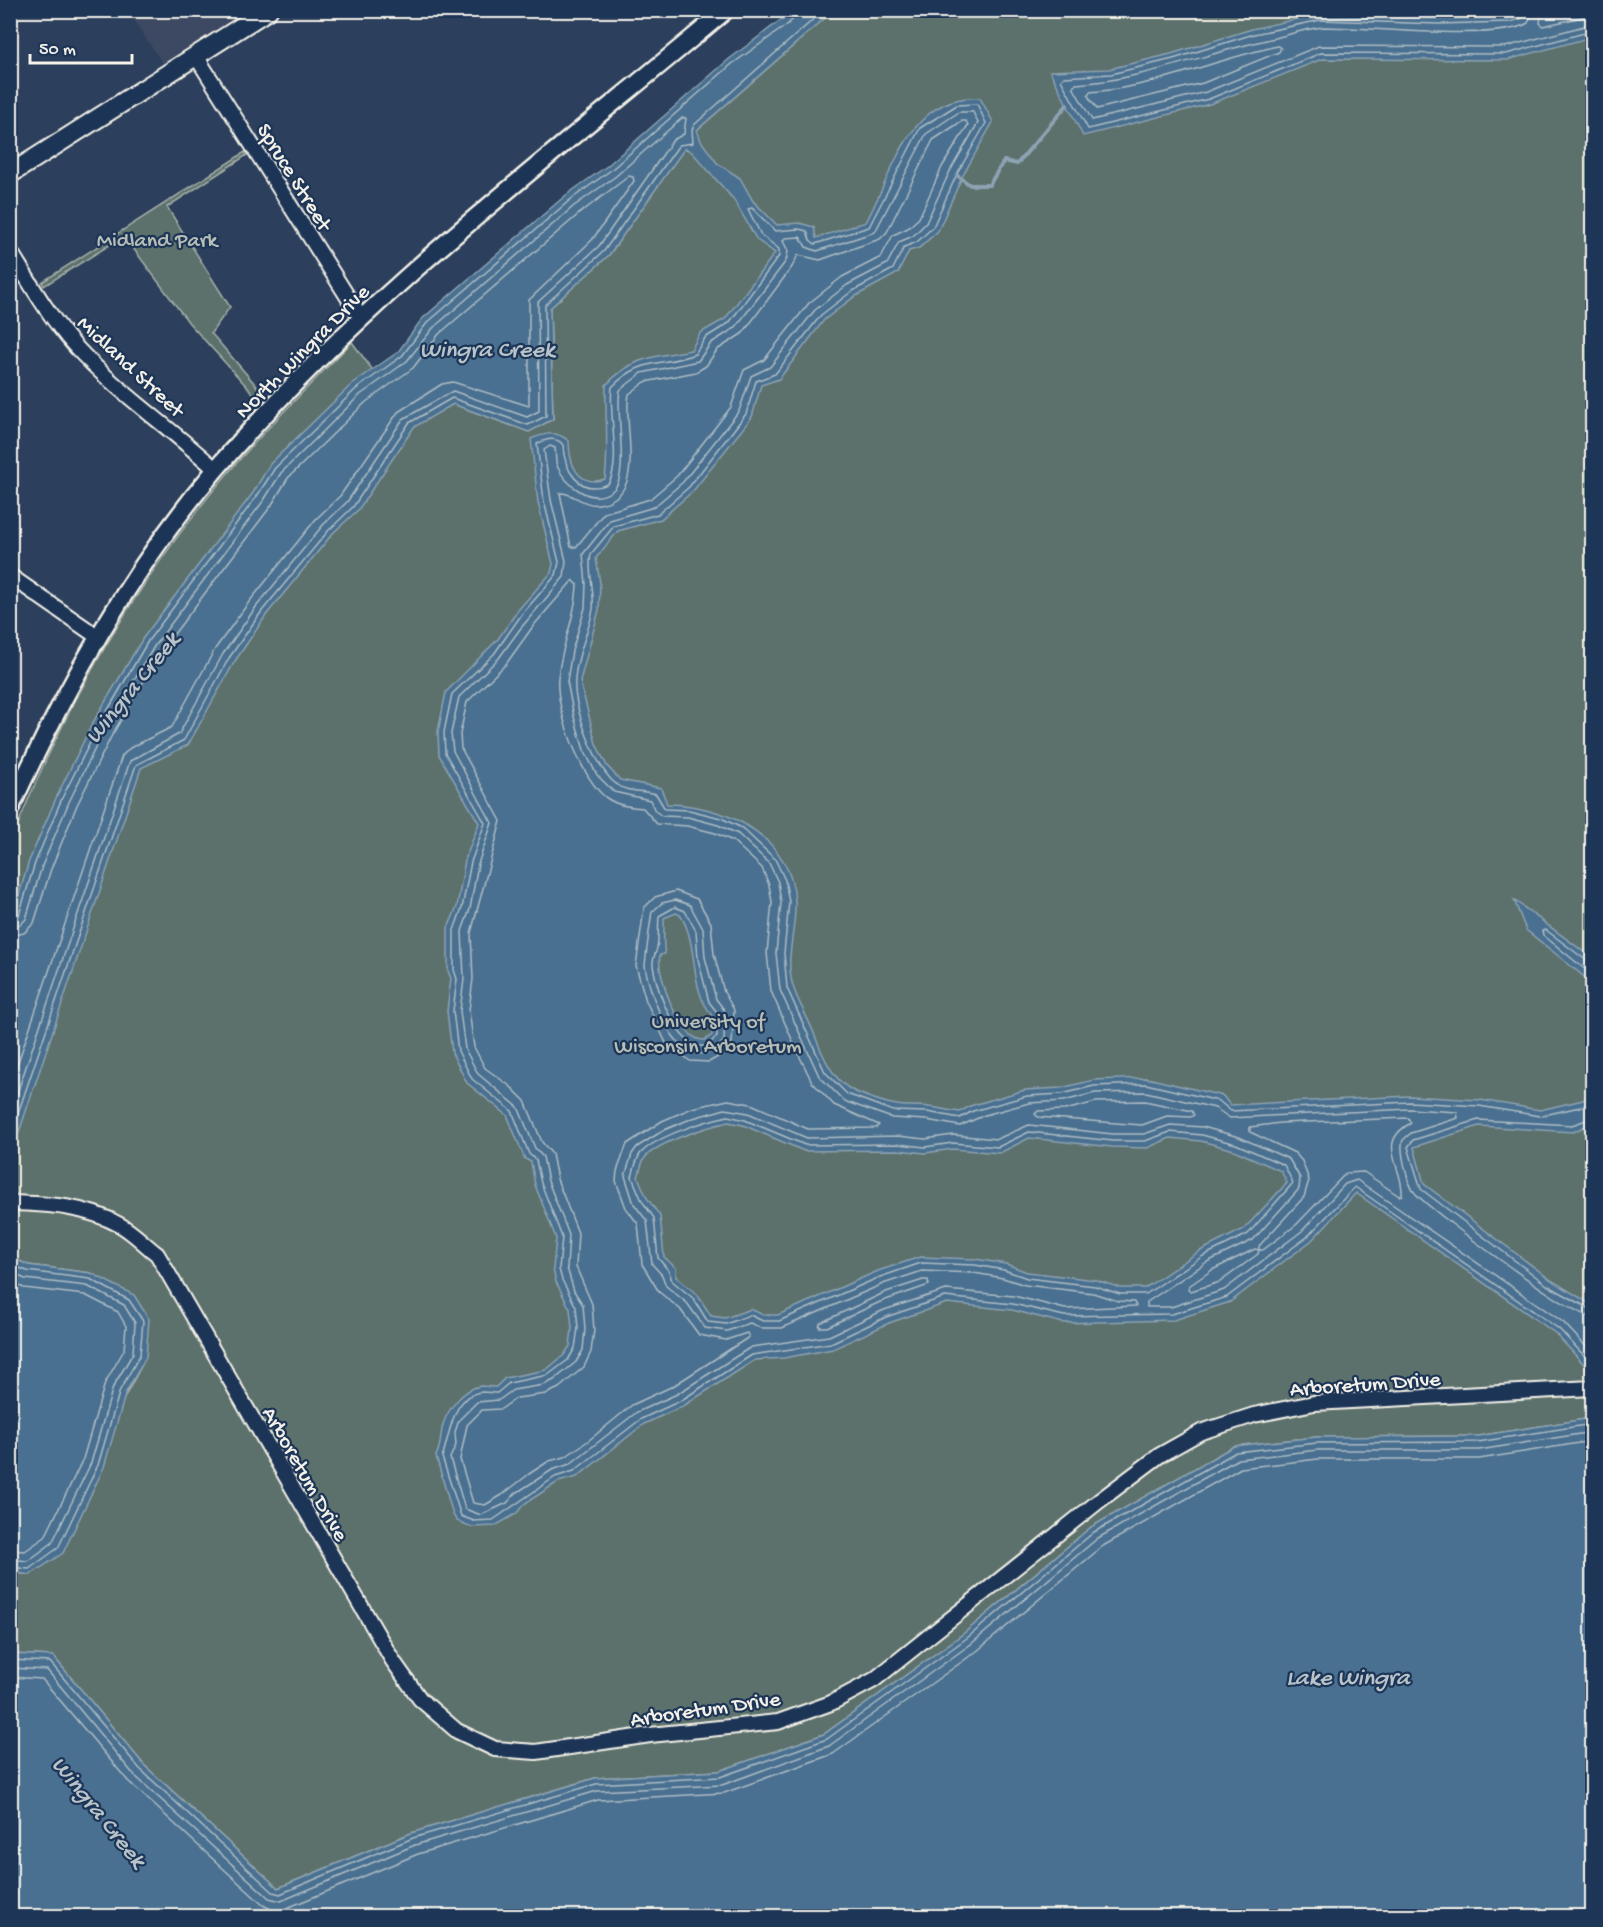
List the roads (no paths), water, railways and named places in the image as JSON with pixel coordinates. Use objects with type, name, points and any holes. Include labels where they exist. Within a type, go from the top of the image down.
[{"type":"main road","points":[[10,174],[268,10]]},
{"type":"street","name":"North Wingra Drive","points":[[10,808],[45,732],[98,637],[160,542],[216,470],[289,389],[361,318],[726,10]]},
{"type":"street","name":"Spruce Street","points":[[196,56],[361,318]]},
{"type":"street","name":"Midland Street","points":[[10,251],[54,319],[75,346],[129,398],[216,470]]},
{"type":"street","points":[[10,576],[98,637]]},
{"type":"street","name":"Arboretum Drive","points":[[10,1203],[53,1204],[87,1211],[121,1225],[157,1254],[393,1661],[420,1699],[457,1731],[495,1749],[536,1752],[650,1735],[778,1722],[831,1704],[874,1680],[919,1646],[1099,1501],[1160,1455],[1201,1432],[1243,1418],[1314,1403],[1593,1388]]},
{"type":"water","name":"Wingra Creek","points":[[794,10],[833,11],[697,130],[701,141],[717,163],[740,178],[753,201],[777,225],[799,223],[814,227],[816,238],[866,222],[907,140],[920,122],[936,108],[956,100],[980,98],[993,122],[962,177],[938,231],[919,248],[909,251],[898,273],[854,297],[824,320],[779,379],[761,385],[752,417],[693,491],[661,519],[618,531],[596,558],[600,583],[599,610],[580,681],[596,744],[607,766],[620,780],[661,788],[667,804],[711,810],[751,828],[768,841],[781,858],[790,877],[795,900],[790,954],[791,975],[795,992],[824,1058],[838,1079],[850,1089],[887,1103],[960,1112],[970,1106],[1025,1090],[1061,1088],[1094,1080],[1147,1078],[1223,1096],[1230,1105],[1410,1096],[1480,1100],[1540,1110],[1583,1100],[1592,1091],[1592,1123],[1573,1132],[1479,1126],[1414,1147],[1424,1184],[1551,1280],[1592,1305],[1592,1373],[1555,1333],[1356,1193],[1311,1241],[1230,1302],[1174,1320],[1063,1323],[1012,1310],[947,1303],[889,1323],[833,1349],[784,1358],[755,1360],[683,1406],[644,1424],[577,1477],[558,1482],[524,1504],[516,1514],[495,1526],[472,1527],[457,1521],[453,1515],[436,1456],[444,1422],[451,1408],[462,1396],[474,1388],[496,1387],[505,1378],[546,1370],[564,1355],[570,1346],[572,1328],[570,1309],[556,1282],[553,1269],[556,1238],[535,1185],[531,1162],[525,1159],[507,1115],[467,1083],[452,1053],[447,1011],[451,978],[448,971],[448,928],[457,907],[465,860],[479,823],[439,755],[438,732],[446,692],[498,639],[518,610],[551,573],[553,564],[538,502],[531,439],[541,435],[559,435],[569,441],[573,465],[581,477],[595,481],[605,479],[606,385],[616,375],[635,363],[691,350],[700,333],[725,319],[775,253],[757,240],[734,200],[692,152],[685,148],[609,255],[550,308],[553,419],[529,432],[453,404],[414,427],[358,510],[333,533],[267,614],[235,661],[188,745],[141,768],[11,1156],[11,922],[29,861],[57,796],[92,724],[143,638],[253,493],[270,464],[352,384],[398,352],[422,319],[566,195],[607,166],[728,60]],"holes":[[[676,913],[680,915],[686,926],[700,993],[712,1014],[712,1035],[705,1040],[696,1038],[687,1031],[672,1006],[662,977],[660,955],[665,954],[664,918]],[[728,1122],[743,1125],[804,1151],[898,1150],[925,1153],[953,1149],[1000,1153],[1029,1138],[1112,1147],[1147,1148],[1170,1138],[1201,1141],[1234,1150],[1281,1171],[1287,1183],[1244,1229],[1200,1251],[1145,1288],[1121,1288],[1096,1280],[1027,1272],[1006,1264],[975,1259],[920,1257],[878,1271],[778,1315],[763,1315],[751,1309],[725,1318],[711,1316],[697,1294],[676,1277],[676,1268],[664,1257],[660,1216],[647,1198],[638,1177],[644,1159],[659,1147],[683,1136]]]},
{"type":"water","points":[[1530,10],[1592,11],[1592,37],[1507,60],[1322,59],[1210,104],[1083,136],[1050,71],[1109,69],[1171,54],[1252,29],[1320,14],[1438,18],[1510,16]]},
{"type":"water","points":[[1514,900],[1592,958],[1592,983],[1526,930]]},
{"type":"water","points":[[11,1257],[28,1265],[91,1273],[134,1295],[149,1319],[146,1357],[126,1392],[104,1467],[63,1553],[30,1575],[11,1572]]},
{"type":"water","name":"Lake Wingra","points":[[1592,1418],[1592,1916],[15,1916],[11,1911],[11,1654],[53,1656],[144,1765],[278,1888],[411,1833],[595,1778],[719,1771],[824,1734],[963,1634],[1091,1527],[1234,1446],[1317,1437],[1478,1436]]},
{"type":"waterway","points":[[958,176],[970,185],[989,185],[1004,161],[1017,164],[1067,105]]},
{"type":"park label","name":"Midland Park","points":[[157,238]]},
{"type":"park label","name":"University of Wisconsin Arboretum","points":[[708,1032]]}]
